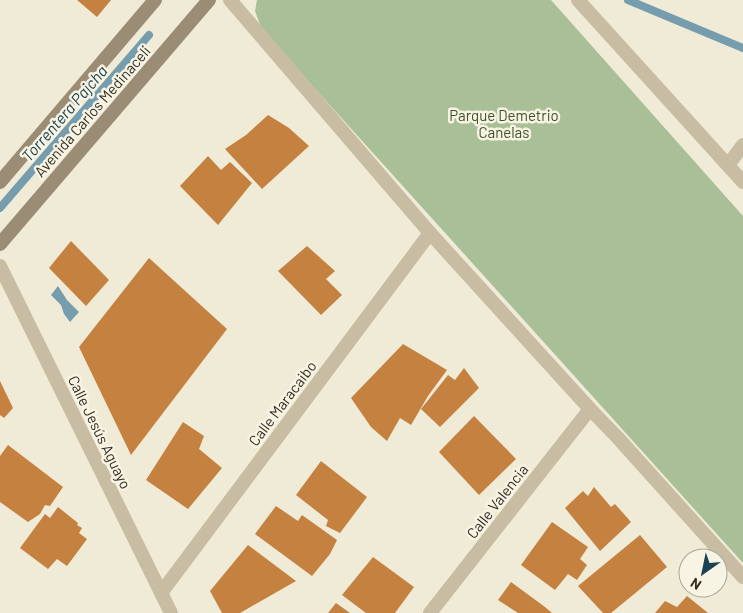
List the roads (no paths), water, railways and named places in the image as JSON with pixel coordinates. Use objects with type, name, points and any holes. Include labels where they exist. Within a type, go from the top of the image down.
[{"type":"main road","name":"Avenida Carlos Medinaceli","points":[[0,182],[155,0]]},
{"type":"main road","name":"Avenida Carlos Medinaceli","points":[[0,244],[209,0]]},
{"type":"street","points":[[230,0],[430,233],[743,577]]},
{"type":"street","points":[[578,0],[743,182]]},
{"type":"street","points":[[728,165],[743,145]]},
{"type":"street","name":"Calle Maracaibo","points":[[161,593],[430,233]]},
{"type":"street","name":"Calle Jesús Aguayo","points":[[0,266],[171,613]]},
{"type":"street","name":"Calle Valencia","points":[[430,613],[590,409]]},
{"type":"water","points":[[58,286],[67,300],[79,312],[70,322],[64,314],[61,305],[51,295]]},
{"type":"waterway","name":"Torrentera Pajcha","points":[[628,0],[743,48]]},
{"type":"waterway","name":"Torrentera Pajcha","points":[[0,208],[149,35]]},
{"type":"park label","name":"Parque Demetrio Canelas","points":[[504,124]]}]
